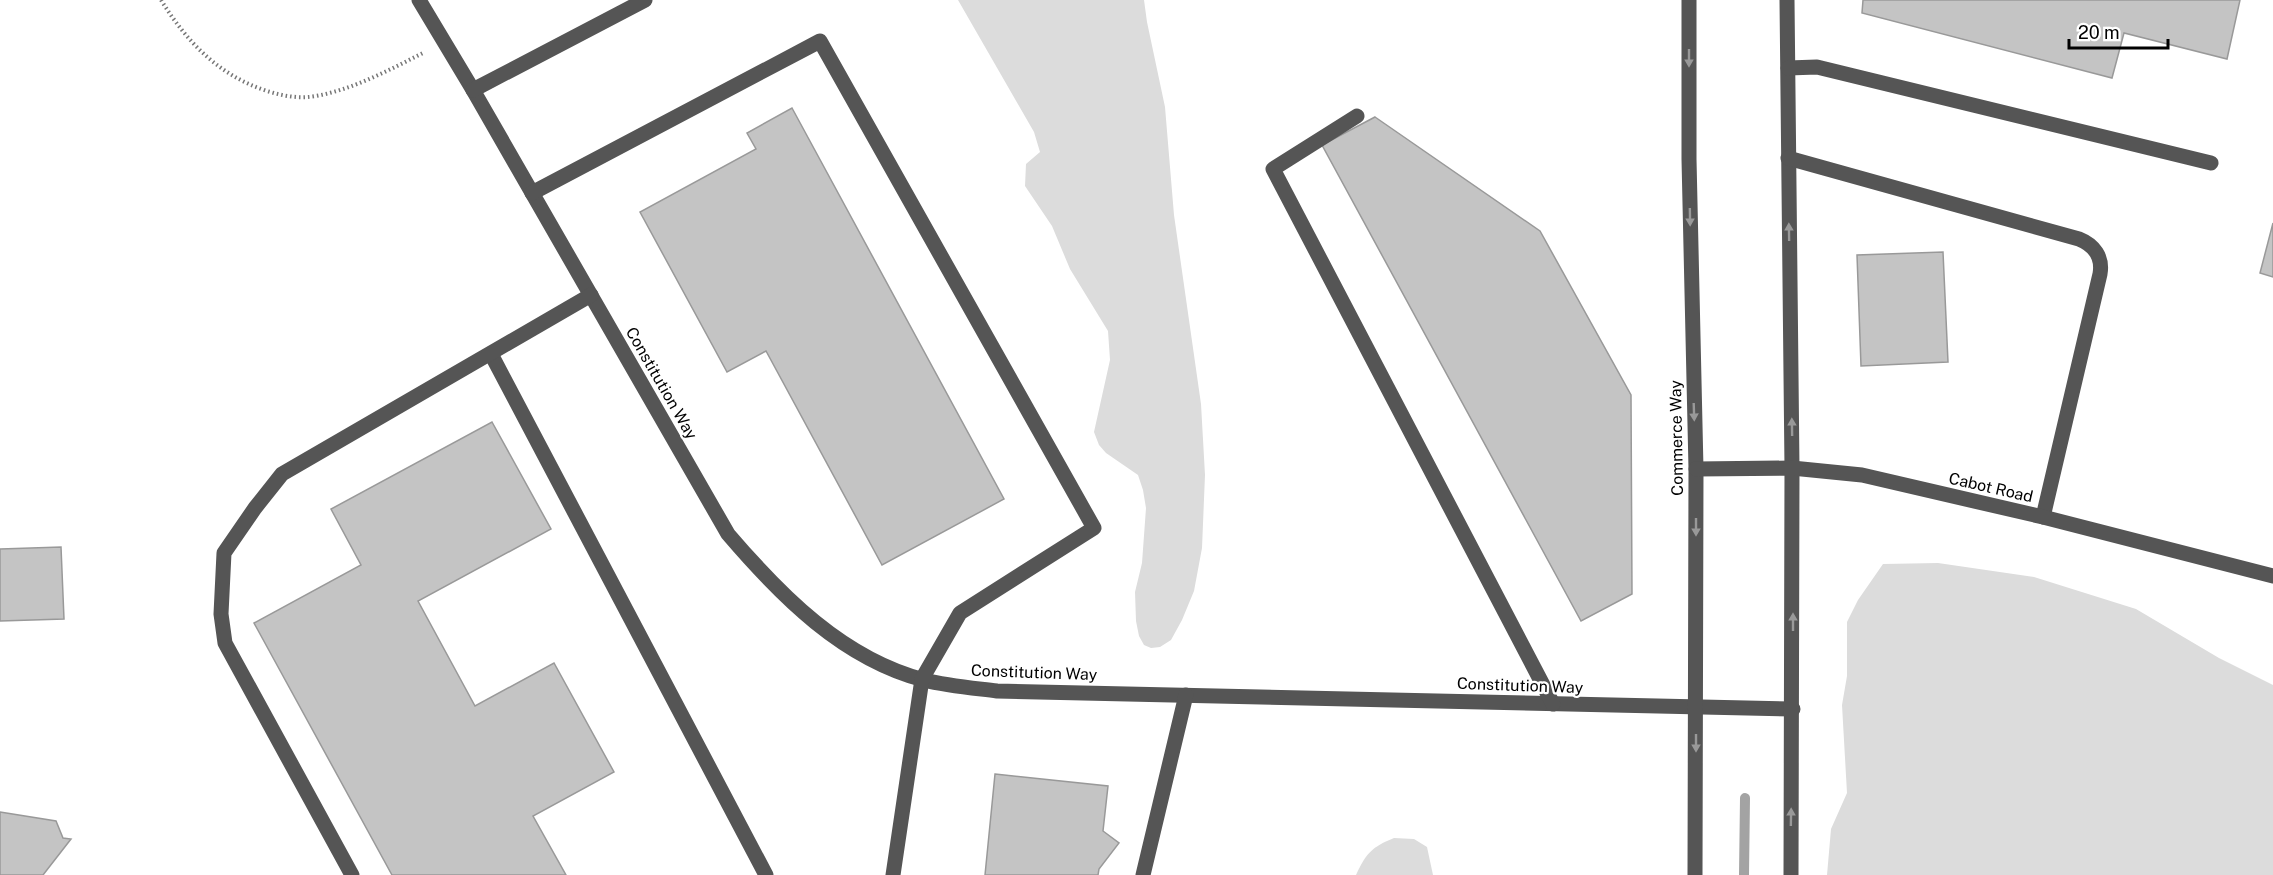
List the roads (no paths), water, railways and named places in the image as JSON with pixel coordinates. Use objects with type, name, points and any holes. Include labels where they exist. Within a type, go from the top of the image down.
[{"type":"street","name":"Constitution Way","points":[[419,0],[728,534],[756,568],[809,617],[850,648],[876,662],[922,679],[956,687],[997,691],[1793,709]]},
{"type":"street","points":[[473,90],[645,0]]},
{"type":"street","name":"Commerce Way","points":[[1689,0],[1689,159],[1696,469],[1695,875]]},
{"type":"street","points":[[1787,0],[1792,468],[1791,875]]},
{"type":"street","points":[[532,193],[820,41],[1094,528],[960,613],[922,679],[893,875]]},
{"type":"street","points":[[1788,68],[1817,68],[2211,164]]},
{"type":"street","points":[[1357,116],[1273,169],[1553,704]]},
{"type":"street","points":[[1788,158],[2079,239],[2088,243],[2095,250],[2101,264],[2100,274],[2043,518]]},
{"type":"street","points":[[352,875],[225,643],[221,614],[224,553],[282,474],[591,296]]},
{"type":"street","points":[[491,354],[766,875]]},
{"type":"street","name":"Cabot Road","points":[[1696,469],[1792,468],[1844,472],[1879,478],[2273,576]]},
{"type":"street","points":[[1143,875],[1186,695]]},
{"type":"waterway","points":[[1744,875],[1745,798]]}]
